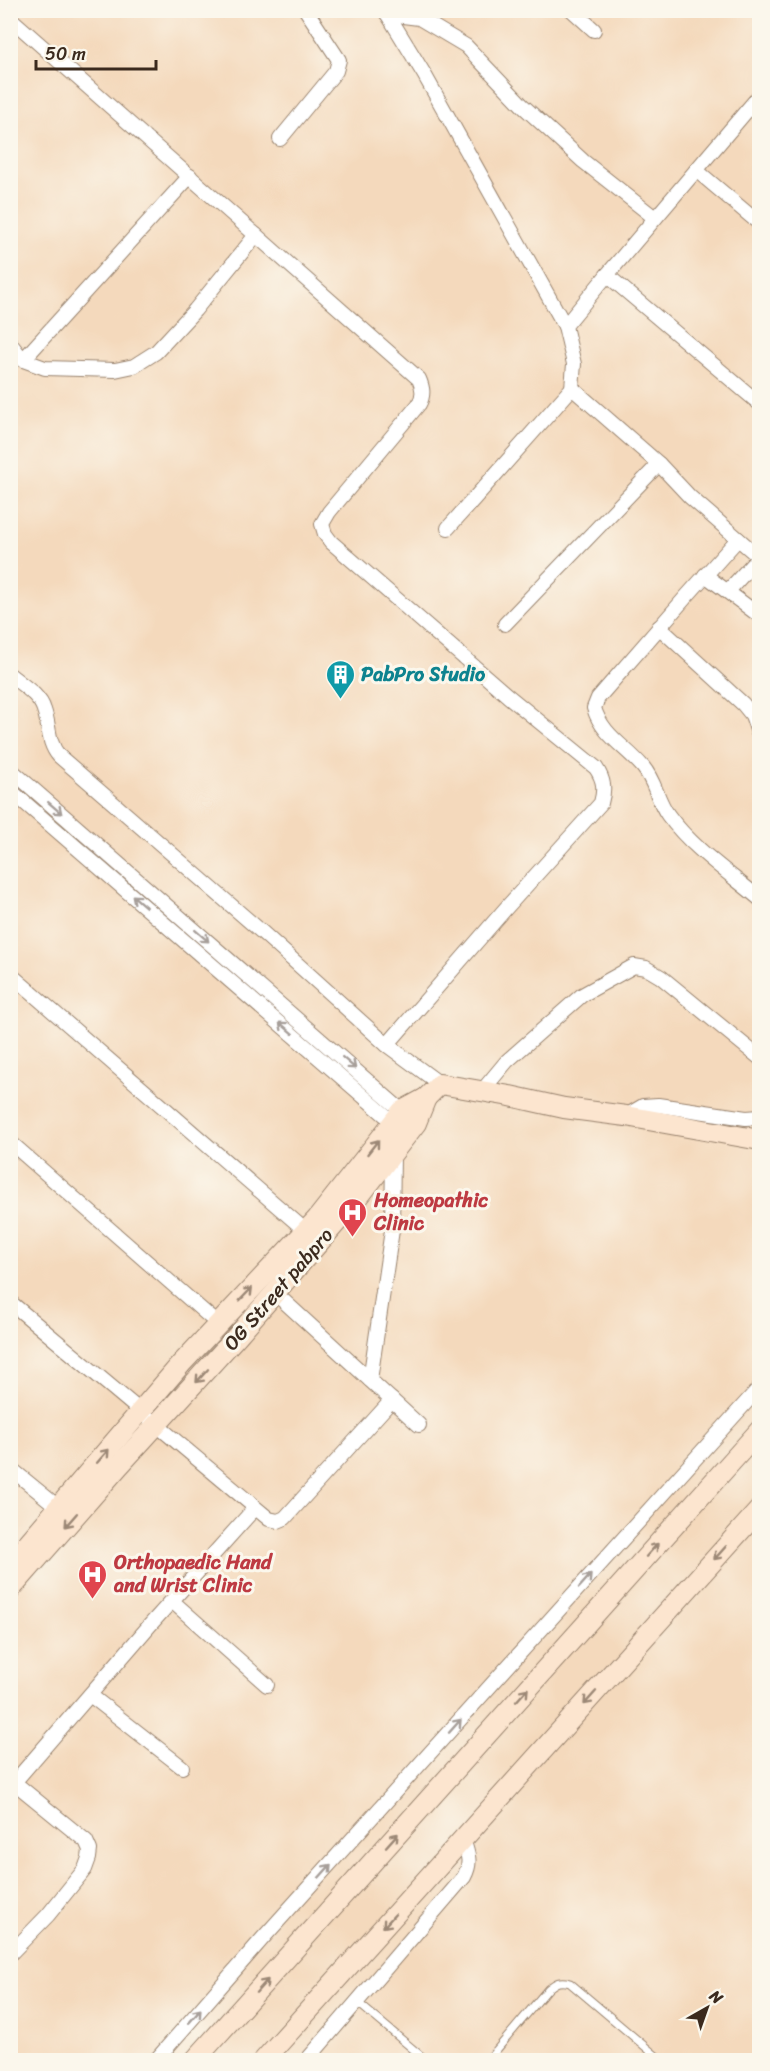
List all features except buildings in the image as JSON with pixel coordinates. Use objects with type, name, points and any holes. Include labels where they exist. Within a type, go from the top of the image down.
[{"type":"main road","name":"OG Street pabpro","points":[[10,1564],[218,1324],[433,1091]]},
{"type":"main road","points":[[433,1091],[482,1091],[564,1108],[626,1116],[759,1140]]},
{"type":"main road","name":"OG Street pabpro","points":[[10,1590],[357,1199],[393,1154],[405,1122]]},
{"type":"main road","points":[[195,2061],[759,1431]]},
{"type":"main road","points":[[264,2061],[759,1509]]},
{"type":"street","points":[[280,139],[336,71],[339,60],[306,10]]},
{"type":"street","points":[[572,10],[594,30]]},
{"type":"street","points":[[386,12],[419,18],[466,46],[524,106],[583,161],[655,218]]},
{"type":"street","points":[[386,12],[430,84],[566,326],[574,364],[572,388],[448,528]]},
{"type":"street","points":[[10,18],[419,379],[423,397],[419,404],[328,512],[322,524],[325,534],[331,542],[508,696],[596,768],[603,778],[604,792],[601,803],[387,1045]]},
{"type":"street","points":[[566,326],[759,95]]},
{"type":"street","points":[[696,170],[759,224]]},
{"type":"street","points":[[23,360],[190,176]]},
{"type":"street","points":[[10,343],[23,360],[45,368],[115,370],[134,366],[156,352],[195,310],[256,235]]},
{"type":"street","points":[[607,275],[759,404]]},
{"type":"street","points":[[572,388],[659,464],[690,497],[759,556],[728,591]]},
{"type":"street","points":[[505,624],[659,464]]},
{"type":"street","points":[[738,539],[598,698],[594,708],[597,720],[604,730],[649,774],[659,801],[675,825],[759,899]]},
{"type":"street","points":[[705,575],[759,616]]},
{"type":"street","points":[[659,627],[743,704],[752,715],[759,738]]},
{"type":"street","points":[[10,675],[44,708],[50,742],[59,756],[254,925],[387,1045],[433,1091]]},
{"type":"street","points":[[10,769],[405,1122]]},
{"type":"street","points":[[10,789],[405,1122]]},
{"type":"street","points":[[482,1091],[507,1061],[582,995],[634,966],[646,968],[661,977],[759,1058]]},
{"type":"street","points":[[10,974],[306,1231]]},
{"type":"street","points":[[626,1116],[643,1106],[658,1105],[746,1118],[759,1117]]},
{"type":"street","points":[[10,1142],[218,1324]]},
{"type":"street","points":[[370,1380],[392,1230],[393,1154]]},
{"type":"street","points":[[275,1293],[419,1425]]},
{"type":"street","points":[[10,1302],[269,1519],[278,1521],[285,1518],[392,1400]]},
{"type":"street","points":[[156,2061],[263,1938],[759,1388]]},
{"type":"street","points":[[10,1467],[59,1508]]},
{"type":"street","points":[[10,1954],[48,1915],[85,1869],[90,1850],[86,1841],[12,1783],[255,1508]]},
{"type":"street","points":[[172,1601],[267,1685]]},
{"type":"street","points":[[90,1695],[182,1767]]},
{"type":"street","points":[[306,2061],[464,1877],[470,1858],[463,1839]]},
{"type":"lane","points":[[488,2061],[548,1989],[556,1981],[563,1981],[570,1983],[662,2061]]},
{"type":"lane","points":[[357,2002],[426,2061]]},
{"type":"place","name":"PabPro Studio","points":[[340,700]]},
{"type":"place","name":"Homeopathic Clinic","points":[[353,1238]]},
{"type":"place","name":"Orthopaedic Hand and Wrist Clinic","points":[[93,1600]]}]
